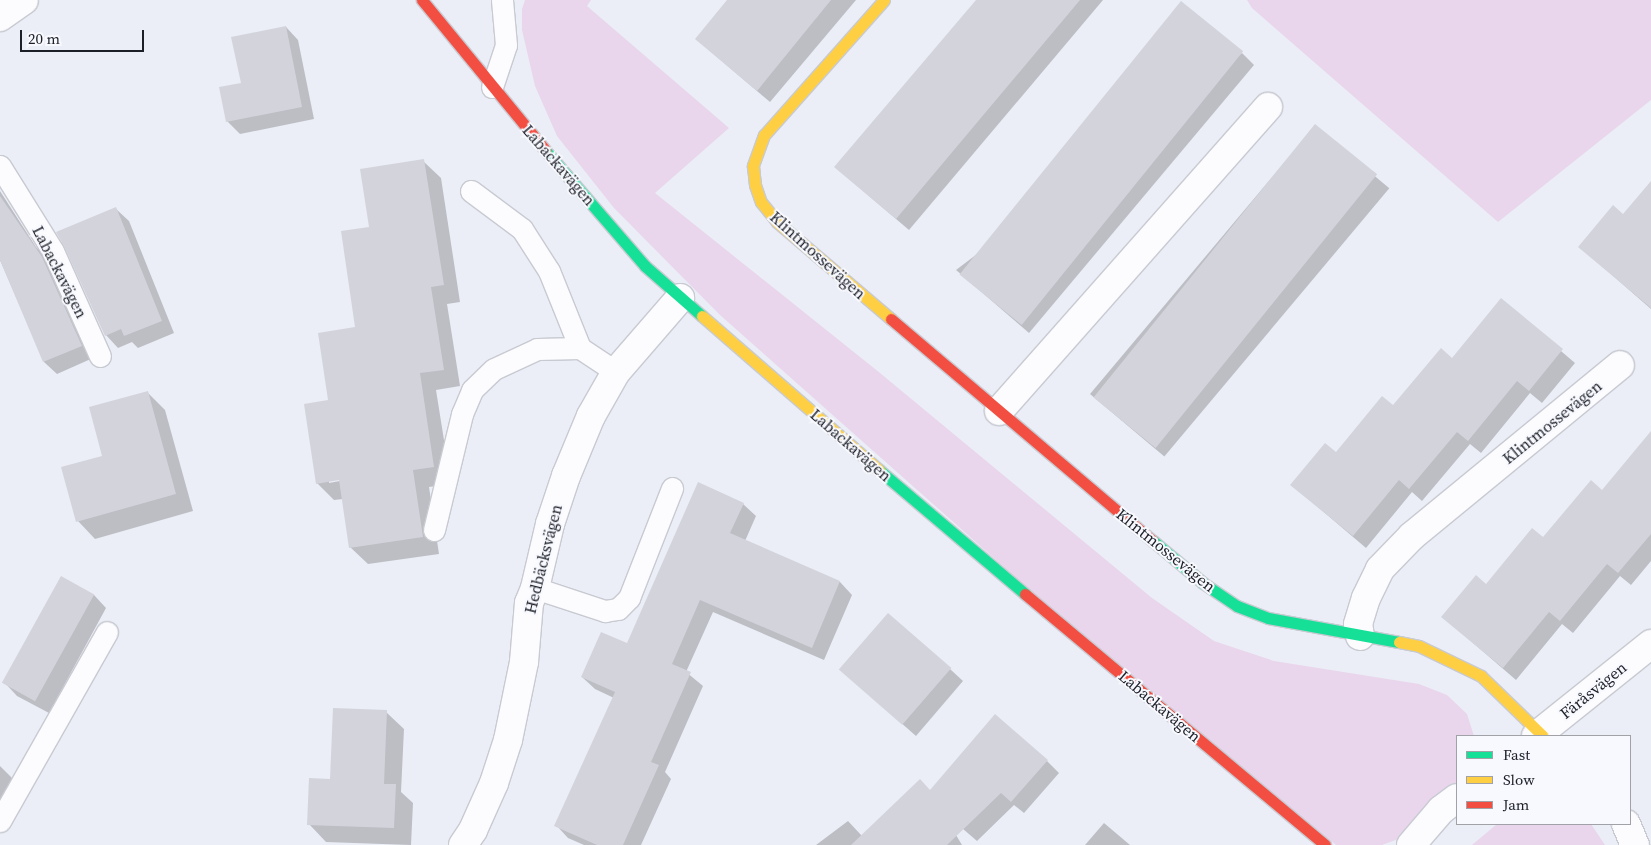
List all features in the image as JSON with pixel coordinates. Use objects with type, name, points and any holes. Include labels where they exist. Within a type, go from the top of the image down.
[{"type":"street","points":[[0,16],[24,0]]},
{"type":"street","name":"Labackavägen","points":[[422,0],[492,87],[645,266],[919,505],[1325,845]]},
{"type":"street","name":"Klintmossevägen","points":[[884,0],[764,135],[753,166],[761,202],[777,222],[1203,582],[1236,606],[1268,618],[1419,646],[1481,676],[1539,735]]},
{"type":"street","points":[[999,411],[1268,107]]},
{"type":"street","name":"Hedbäcksvägen","points":[[463,845],[473,830],[494,783],[508,740],[524,662],[529,603],[535,588],[550,524],[566,476],[591,416],[616,372],[680,298]]},
{"type":"street","name":"Klintmossevägen","points":[[1360,636],[1358,624],[1366,598],[1380,569],[1412,536],[1620,366]]},
{"type":"street","name":"Färåsvägen","points":[[1539,735],[1651,644]]},
{"type":"street","points":[[1410,845],[1441,810],[1456,799]]},
{"type":"street","points":[[1626,825],[1635,845]]},
{"type":"lane","points":[[492,87],[506,45],[502,0]]},
{"type":"lane","name":"Labackavägen","points":[[0,166],[53,251],[100,356]]},
{"type":"lane","points":[[471,191],[522,230],[549,270],[580,348],[616,372]]},
{"type":"lane","points":[[434,530],[462,414],[472,390],[494,369],[537,349],[580,348]]},
{"type":"lane","points":[[535,588],[605,611],[618,608],[629,598],[672,488]]},
{"type":"lane","points":[[0,821],[107,632]]},
{"type":"shaded area","points":[[525,0],[591,0],[587,6],[729,128],[655,193],[880,373],[1152,598],[1214,641],[1274,661],[1419,684],[1447,695],[1467,714],[1474,735],[1456,735],[1456,793],[1401,838],[1382,845],[1336,845],[1084,638],[720,315],[614,208],[557,136],[535,86],[522,30],[522,9]]},
{"type":"shaded area","points":[[1247,0],[1651,0],[1651,100],[1498,222],[1252,8]]},
{"type":"shaded area","points":[[1496,825],[1592,825],[1605,845],[1472,845]]},
{"type":"building","points":[[727,0],[831,0],[757,91],[695,39]]},
{"type":"building","points":[[976,0],[1080,0],[896,219],[834,167]]},
{"type":"building","points":[[1181,1],[1243,51],[1022,325],[959,275]]},
{"type":"building","points":[[286,26],[302,107],[226,122],[219,87],[241,83],[231,37]]},
{"type":"building","points":[[1315,124],[1377,174],[1156,448],[1093,398]]},
{"type":"building","points":[[424,159],[444,285],[431,287],[444,370],[420,373],[434,467],[413,470],[423,537],[349,548],[339,480],[316,484],[304,404],[328,400],[318,333],[355,327],[341,231],[369,227],[360,169]]},
{"type":"building","points":[[1651,181],[1651,308],[1578,247],[1613,205],[1623,214]]},
{"type":"building","points":[[0,196],[42,257],[82,346],[43,362],[0,260]]},
{"type":"building","points":[[116,207],[162,321],[124,336],[121,329],[105,336],[56,232]]},
{"type":"building","points":[[1501,298],[1563,349],[1529,391],[1517,381],[1468,441],[1457,432],[1409,489],[1399,480],[1353,536],[1290,485],[1325,443],[1336,452],[1382,396],[1393,405],[1441,348],[1452,358]]},
{"type":"building","points":[[148,391],[176,494],[76,522],[61,467],[102,456],[89,407]]},
{"type":"building","points":[[1651,431],[1651,534],[1618,573],[1607,564],[1560,621],[1549,612],[1503,668],[1441,617],[1476,575],[1486,584],[1532,528],[1543,537],[1591,480],[1602,490]]},
{"type":"building","points":[[698,482],[744,503],[730,533],[840,581],[812,648],[700,600],[672,664],[691,672],[651,762],[659,765],[623,845],[597,845],[554,826],[615,692],[581,677],[601,632],[627,643]]},
{"type":"building","points":[[61,576],[94,594],[35,701],[2,683]]},
{"type":"building","points":[[888,613],[951,668],[902,725],[839,670]]},
{"type":"building","points":[[333,708],[387,710],[384,784],[396,784],[394,828],[307,825],[309,778],[330,779]]},
{"type":"building","points":[[995,714],[1048,760],[1011,802],[1001,793],[947,845],[851,845],[920,779],[930,790]]},
{"type":"traffic: fast","points":[[545,150],[645,266],[702,316]]},
{"type":"traffic: fast","points":[[879,470],[1025,594]]},
{"type":"traffic: fast","points":[[1153,541],[1203,583],[1237,606],[1268,618],[1399,642]]},
{"type":"traffic: slow","points":[[884,0],[764,135],[753,166],[755,185],[761,202],[777,222],[891,319]]},
{"type":"traffic: slow","points":[[702,316],[879,470]]},
{"type":"traffic: slow","points":[[1399,642],[1419,646],[1481,676],[1542,735]]},
{"type":"traffic: jam","points":[[422,0],[545,150]]},
{"type":"traffic: jam","points":[[891,319],[1153,541]]},
{"type":"traffic: jam","points":[[1025,594],[1325,845]]}]
